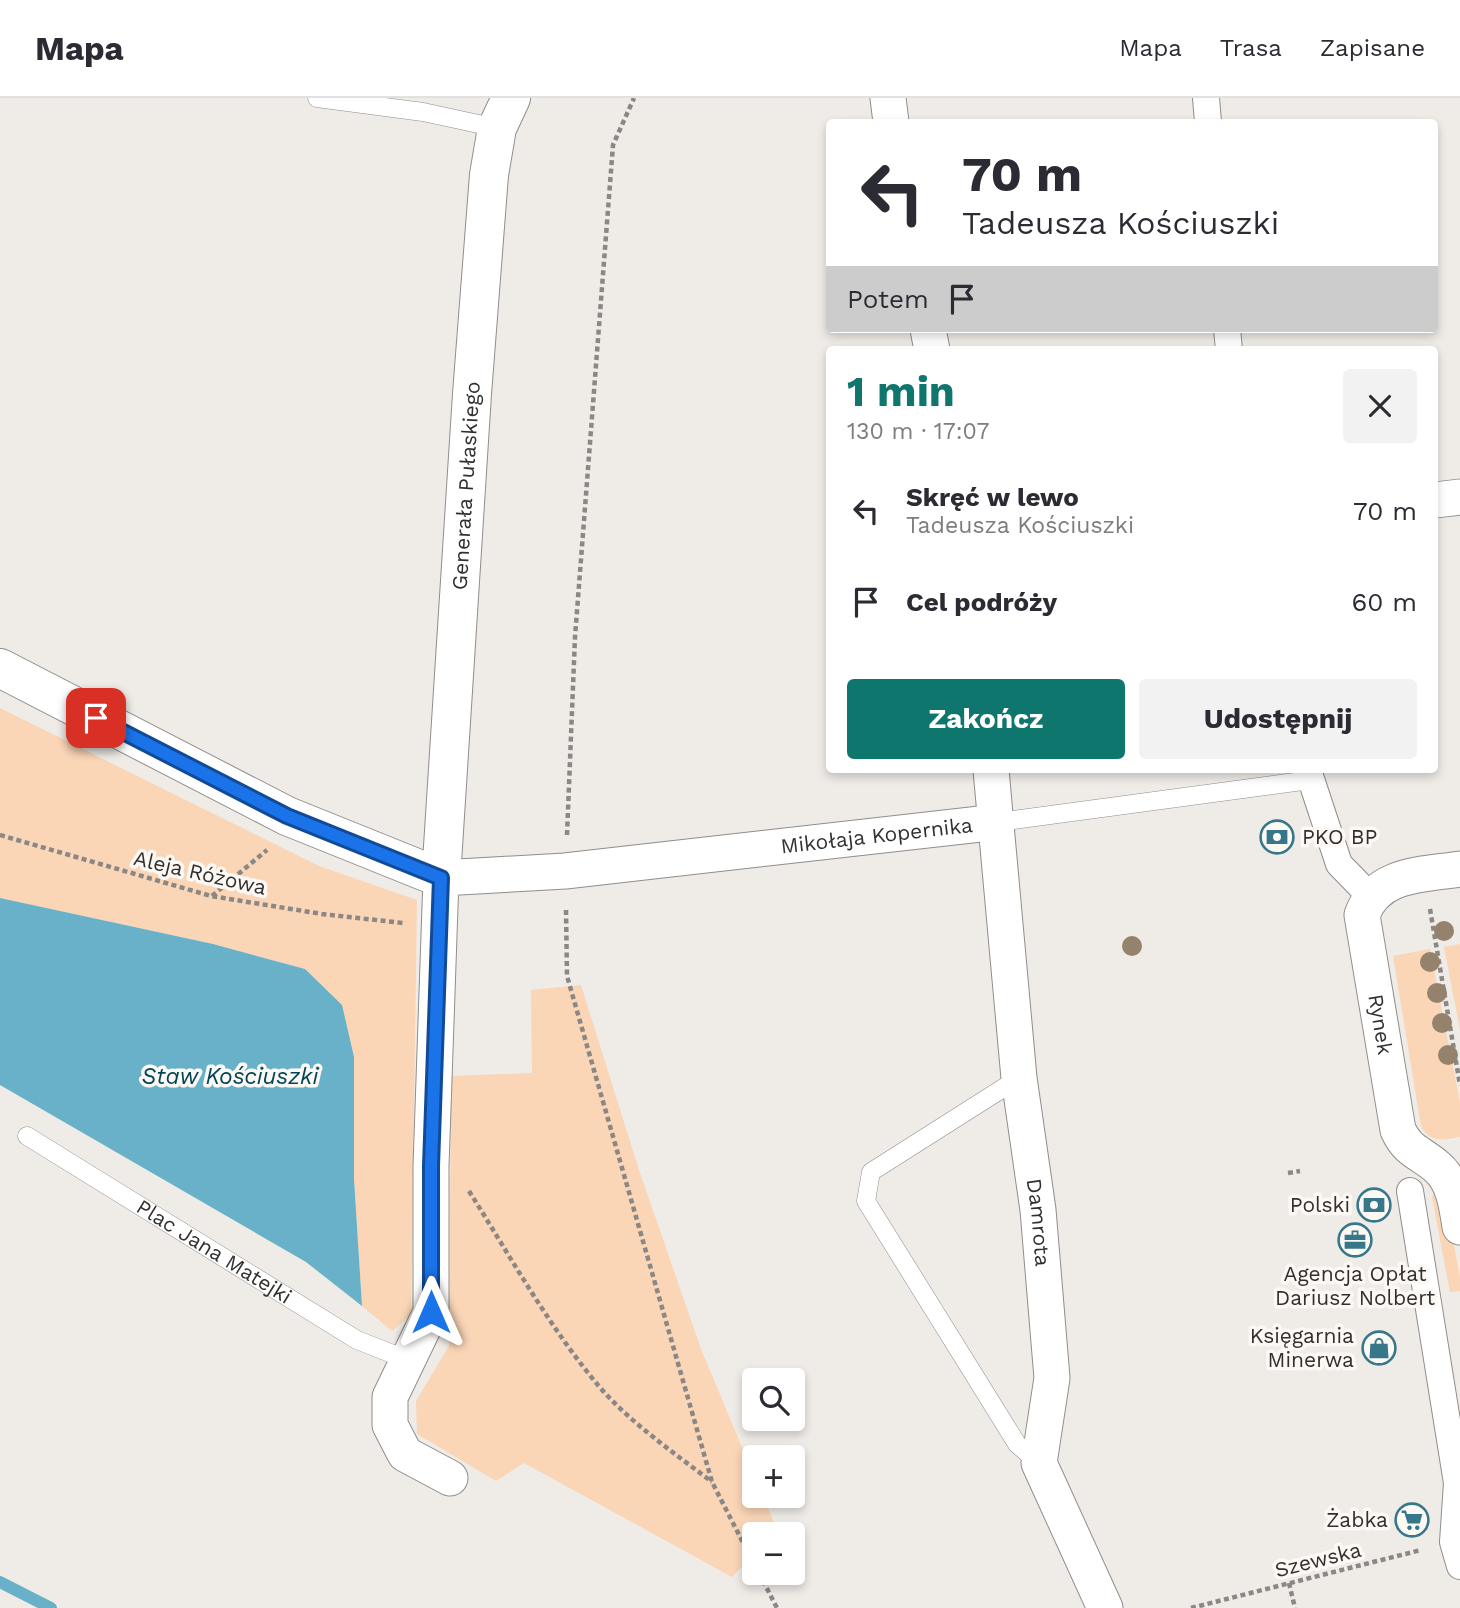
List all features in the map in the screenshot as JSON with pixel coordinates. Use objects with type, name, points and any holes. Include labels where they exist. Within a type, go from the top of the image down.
[{"type":"street","points":[[888,98],[891,119]]},
{"type":"street","points":[[1206,98],[1208,119]]},
{"type":"street","name":"Generała Pułaskiego","points":[[441,878],[489,175],[504,113]]},
{"type":"street","points":[[1438,500],[1460,497]]},
{"type":"street","points":[[0,668],[287,816],[441,878],[431,1166],[431,1312],[390,1397],[390,1425],[405,1454],[450,1478]]},
{"type":"street","name":"Damrota","points":[[991,773],[998,822],[1019,1077],[1038,1210],[1052,1378],[1040,1463]]},
{"type":"street","points":[[1306,780],[1339,864],[1371,897],[1388,882],[1460,869]]},
{"type":"street","name":"Mikołaja Kopernika","points":[[441,878],[565,871],[998,822]]},
{"type":"street","name":"Rynek","points":[[1371,897],[1362,915],[1398,1130],[1404,1144],[1440,1169],[1455,1197],[1460,1227]]},
{"type":"street","points":[[1410,1191],[1457,1483],[1456,1554]]},
{"type":"street","points":[[1040,1463],[1105,1608]]},
{"type":"lane","points":[[317,98],[423,112],[504,113]]},
{"type":"lane","name":"Mikołaja Kopernika","points":[[998,822],[1306,780]]},
{"type":"lane","points":[[1019,1077],[871,1172],[866,1201],[1017,1444],[1040,1463]]},
{"type":"lane","name":"Plac Jana Matejki","points":[[27,1136],[357,1340],[408,1360]]},
{"type":"path","points":[[634,98],[613,145],[575,637],[565,871],[567,976],[712,1482],[742,1541]]},
{"type":"path","name":"Aleja Różowa","points":[[0,835],[211,896],[322,914],[439,928]]},
{"type":"path","points":[[211,896],[270,847]]},
{"type":"path","points":[[1440,906],[1430,908],[1460,1084]]},
{"type":"path","points":[[431,1166],[457,1170],[545,1311],[599,1386],[643,1427],[712,1482]]},
{"type":"path","points":[[1288,1173],[1300,1171]]},
{"type":"path","name":"Szewska","points":[[1191,1608],[1289,1583],[1456,1554]]},
{"type":"path","points":[[1289,1583],[1295,1608]]},
{"type":"path","points":[[765,1585],[777,1608]]},
{"type":"shaded area","points":[[0,708],[319,866],[417,900],[411,1315],[392,1331],[362,1306],[354,1179],[354,1057],[305,969],[213,944],[0,898]]},
{"type":"shaded area","points":[[1460,944],[1460,1030],[1444,947]]},
{"type":"shaded area","points":[[1430,949],[1460,1102],[1460,1137],[1448,1139],[1433,1138],[1421,1126],[1393,956]]},
{"type":"shaded area","points":[[581,985],[639,1170],[701,1349],[742,1447],[742,1508],[768,1508],[774,1522],[742,1522],[742,1567],[732,1577],[524,1463],[496,1481],[417,1434],[416,1401],[449,1346],[451,1076],[532,1073],[531,990]]},
{"type":"shaded area","points":[[1435,1190],[1445,1198],[1460,1277],[1460,1291],[1450,1292],[1432,1197]]},
{"type":"water","name":"Staw Kościuszki","points":[[0,898],[213,944],[305,969],[342,1005],[354,1057],[354,1179],[362,1306],[306,1262],[0,1085]]},
{"type":"waterway","points":[[0,1582],[51,1608]]},
{"type":"place","name":"PKO BP","points":[[1277,837]]},
{"type":"place","name":"Polski","points":[[1374,1205]]},
{"type":"place","name":"Agencja Opłat Dariusz Nolbert","points":[[1355,1240]]},
{"type":"place","name":"Księgarnia Minerwa","points":[[1379,1348]]},
{"type":"place","name":"Żabka","points":[[1412,1520]]},
{"type":"route","points":[[96,718],[287,816],[441,878],[431,1166],[431,1312]]}]
